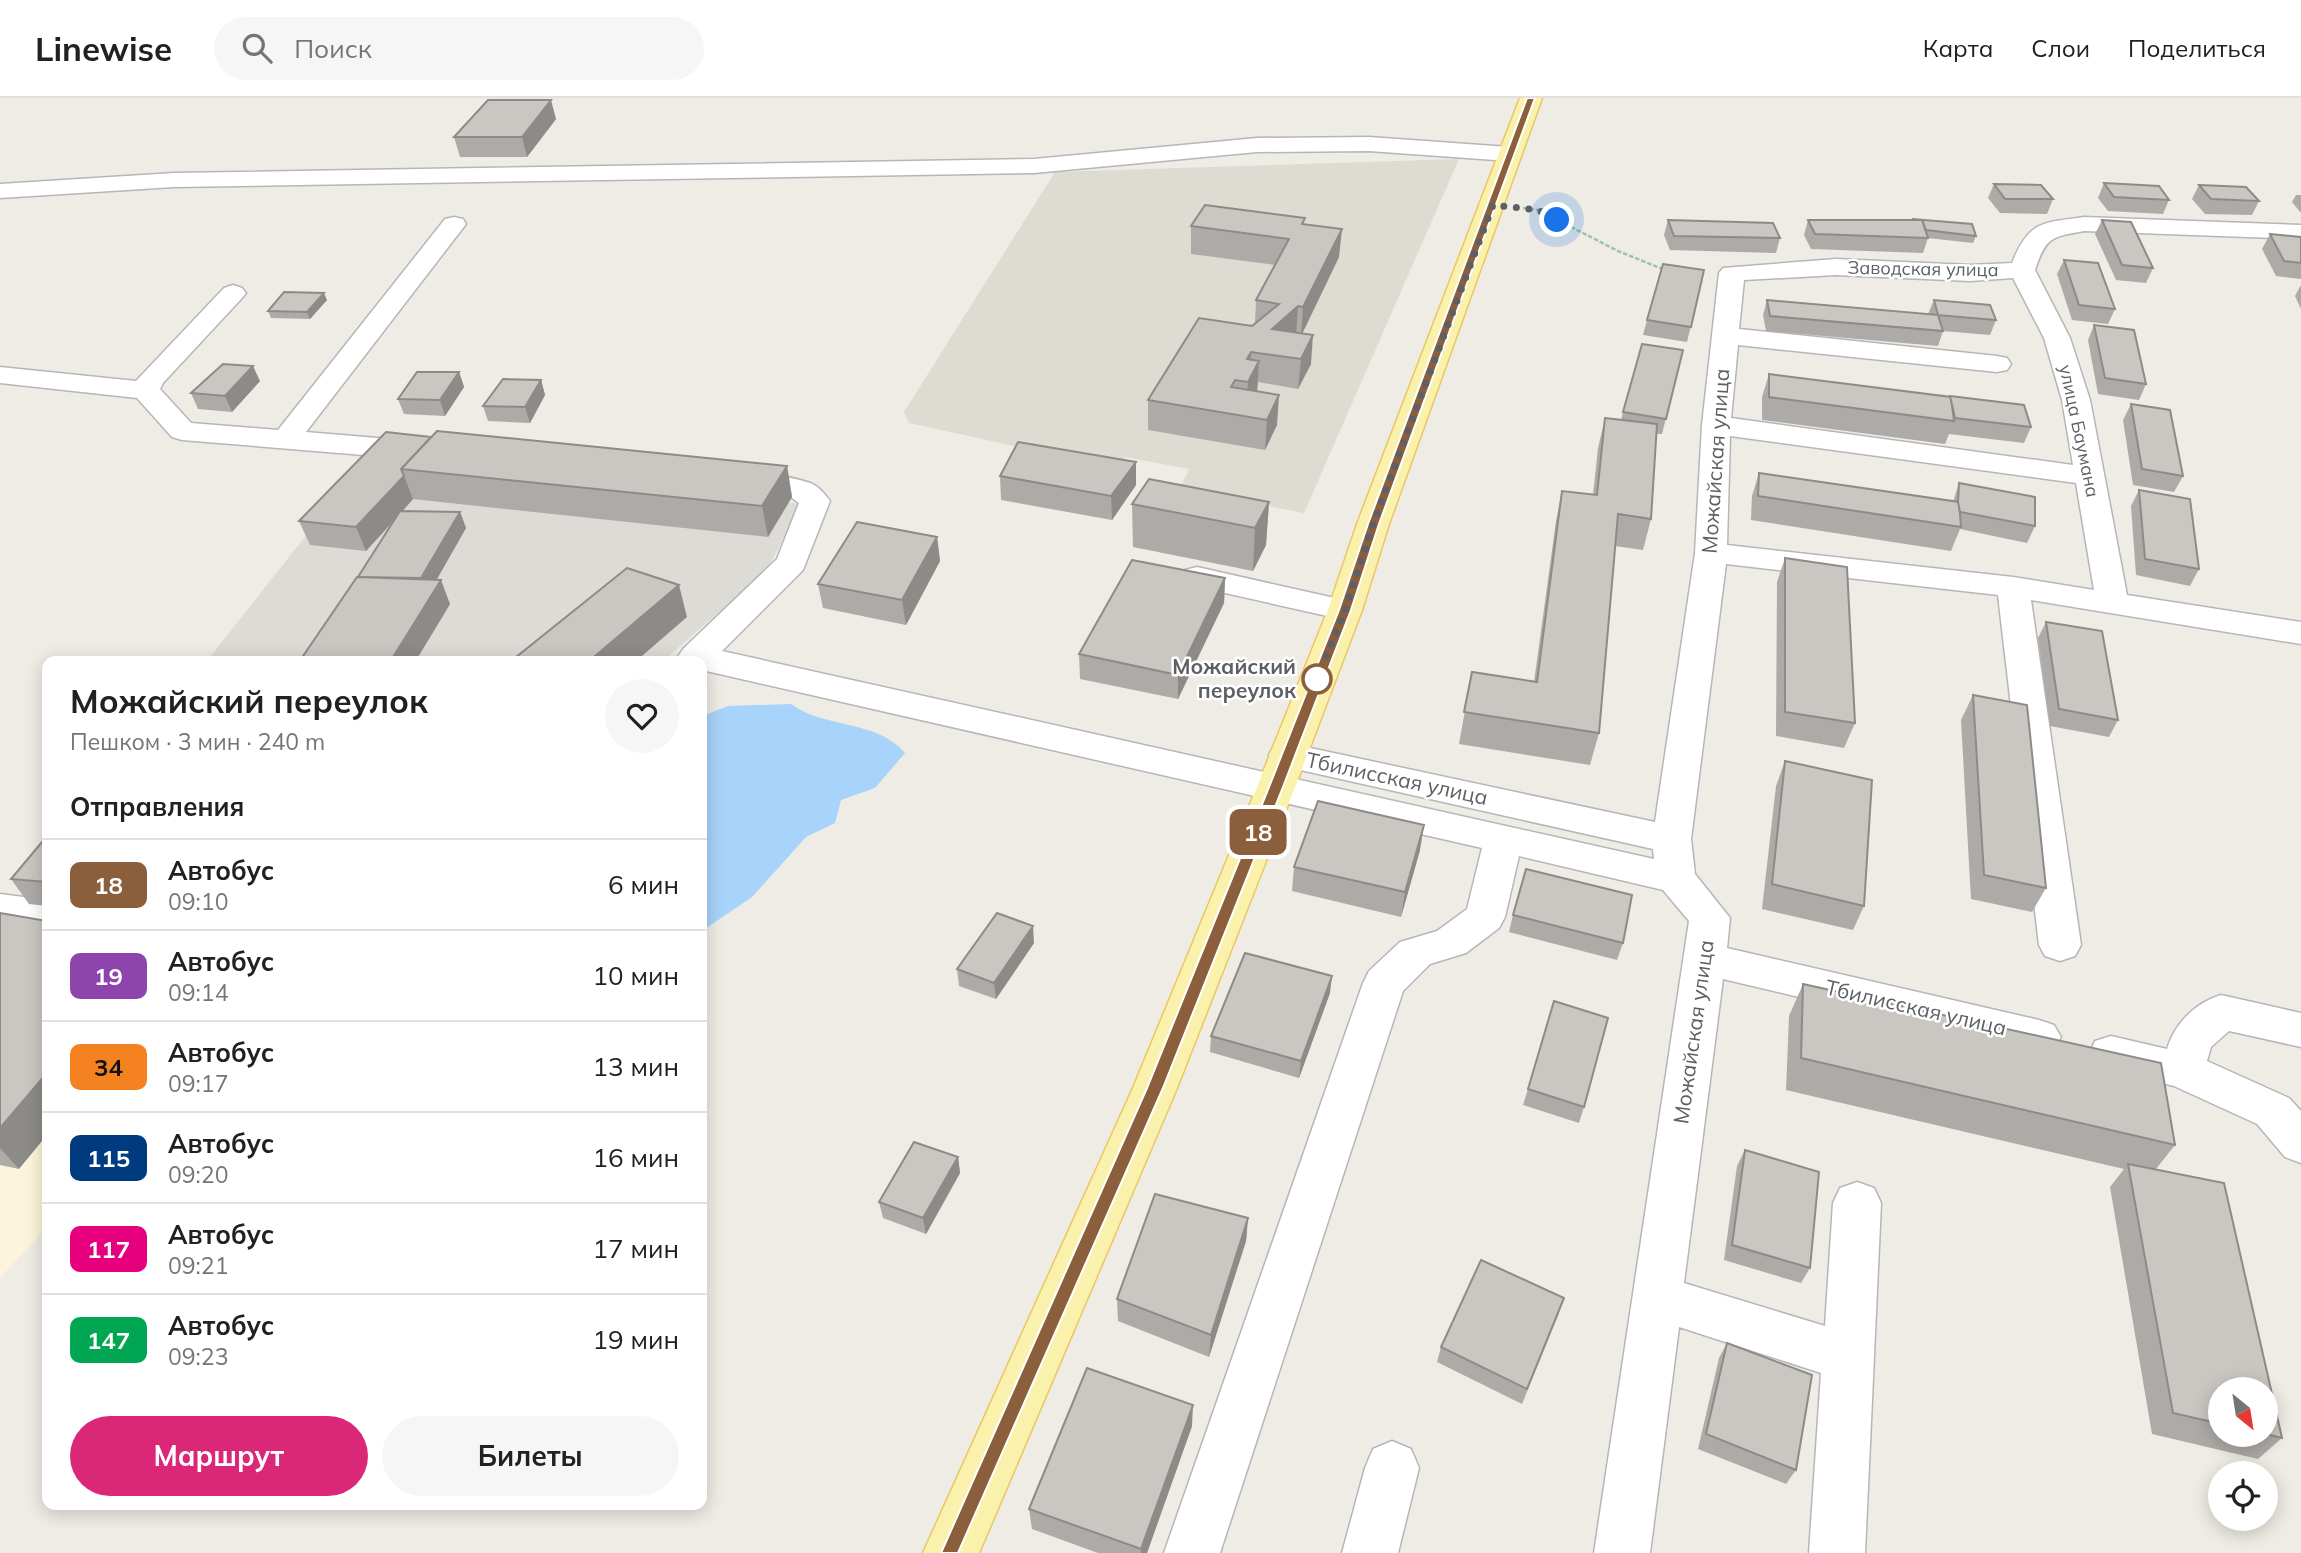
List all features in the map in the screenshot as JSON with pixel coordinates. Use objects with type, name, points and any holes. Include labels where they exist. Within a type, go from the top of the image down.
[{"type":"main road","points":[[951,1553],[1155,1088],[1282,771],[1345,610],[1373,524],[1531,98]]},
{"type":"street","points":[[0,191],[174,180],[1034,166],[1257,145],[1369,144],[1509,154]]},
{"type":"street","points":[[287,438],[454,224]]},
{"type":"street","name":"Заводская улица","points":[[1732,272],[1836,267],[1970,273],[2022,270],[2031,246],[2046,230],[2084,224],[2301,232]]},
{"type":"street","name":"улица Баумана","points":[[2022,270],[2057,338],[2076,400],[2112,601]]},
{"type":"street","name":"Можайская улица","points":[[1622,1553],[1710,918],[1674,859],[1711,553],[1716,425],[1732,272]]},
{"type":"street","points":[[146,390],[150,380],[233,293]]},
{"type":"street","points":[[1725,336],[1997,364]]},
{"type":"street","points":[[0,375],[146,390],[181,431],[451,454]]},
{"type":"street","points":[[1716,425],[2090,476]]},
{"type":"street","points":[[696,656],[792,563],[814,501],[801,490],[712,479]]},
{"type":"street","points":[[1711,553],[2013,587],[2112,601],[2301,634]]},
{"type":"street","points":[[1197,577],[1345,610]]},
{"type":"street","points":[[2013,587],[2060,945]]},
{"type":"street","points":[[707,662],[1282,771]]},
{"type":"street","name":"Тбилисская улица","points":[[1282,771],[1674,859]]},
{"type":"street","name":"Тбилисская улица","points":[[1282,771],[1504,839],[1674,859]]},
{"type":"street","points":[[1192,1553],[1384,983],[1415,953],[1451,942],[1485,917],[1504,839]]},
{"type":"street","points":[[0,909],[42,914]]},
{"type":"street","name":"Тбилисская улица","points":[[1705,959],[2182,1070]]},
{"type":"street","points":[[2301,1030],[2221,1012],[2192,1038],[2182,1070],[2273,1111],[2301,1143]]},
{"type":"street","points":[[1836,1553],[1857,1203]]},
{"type":"street","points":[[1658,1297],[1848,1357]]},
{"type":"street","points":[[1370,1553],[1392,1468]]},
{"type":"path","points":[[1493,205],[1538,210],[1618,251],[1666,271]]},
{"type":"shaded area","points":[[1459,159],[1304,513],[1180,489],[1189,469],[1125,457],[1121,465],[1037,451],[909,423],[904,412],[1055,172]]},
{"type":"shaded area","points":[[369,456],[801,504],[767,570],[669,656],[211,656]]},
{"type":"shaded area","points":[[0,923],[42,930],[42,1232],[0,1278]]},
{"type":"water","points":[[791,704],[804,712],[880,735],[905,753],[875,788],[841,800],[835,823],[806,837],[752,897],[707,928],[707,714],[728,706]]},
{"type":"building","points":[[488,100],[551,100],[522,137],[454,137]]},
{"type":"building","points":[[2104,183],[2159,186],[2169,200],[2114,197]]},
{"type":"building","points":[[1994,184],[2041,185],[2053,199],[2005,199]]},
{"type":"building","points":[[2199,185],[2246,187],[2259,201],[2211,199]]},
{"type":"building","points":[[1205,205],[1305,218],[1302,224],[1342,229],[1303,307],[1298,306],[1272,329],[1313,335],[1301,359],[1251,352],[1247,359],[1259,361],[1248,382],[1235,380],[1231,387],[1279,395],[1267,420],[1148,400],[1199,318],[1252,326],[1279,304],[1256,300],[1289,239],[1191,226]]},
{"type":"building","points":[[1912,219],[1972,224],[1976,236],[1926,230],[1922,220]]},
{"type":"building","points":[[1668,220],[1773,223],[1780,238],[1674,236]]},
{"type":"building","points":[[1808,220],[1922,220],[1928,238],[1815,234]]},
{"type":"building","points":[[2102,220],[2131,222],[2153,268],[2122,265]]},
{"type":"building","points":[[2270,234],[2301,237],[2301,263],[2284,261]]},
{"type":"building","points":[[2064,260],[2098,263],[2115,309],[2079,305]]},
{"type":"building","points":[[1663,264],[1704,270],[1691,327],[1647,320]]},
{"type":"building","points":[[284,292],[324,293],[307,312],[268,311]]},
{"type":"building","points":[[1767,300],[1938,315],[1943,331],[1770,316]]},
{"type":"building","points":[[1934,300],[1990,305],[1996,320],[1938,315]]},
{"type":"building","points":[[2094,325],[2134,330],[2146,384],[2105,378]]},
{"type":"building","points":[[1642,344],[1683,350],[1666,419],[1623,412]]},
{"type":"building","points":[[223,364],[253,366],[225,396],[191,393]]},
{"type":"building","points":[[417,372],[459,372],[440,400],[398,399]]},
{"type":"building","points":[[1769,374],[1951,397],[1954,421],[1769,397]]},
{"type":"building","points":[[503,379],[541,380],[525,407],[483,406]]},
{"type":"building","points":[[1950,396],[2024,405],[2031,427],[1955,418]]},
{"type":"building","points":[[2131,404],[2170,410],[2183,476],[2142,469]]},
{"type":"building","points":[[1605,418],[1657,424],[1651,519],[1618,514],[1599,733],[1464,712],[1472,672],[1537,682],[1562,491],[1597,495]]},
{"type":"building","points":[[437,431],[787,466],[762,506],[401,469]]},
{"type":"building","points":[[386,432],[431,437],[401,469],[404,476],[356,527],[299,521]]},
{"type":"building","points":[[1018,442],[1136,462],[1111,496],[1000,476]]},
{"type":"building","points":[[1759,473],[1959,502],[1961,527],[1758,496]]},
{"type":"building","points":[[1149,479],[1269,502],[1255,528],[1132,504]]},
{"type":"building","points":[[1959,483],[2035,497],[2035,526],[1960,512]]},
{"type":"building","points":[[2139,490],[2190,499],[2199,569],[2145,559]]},
{"type":"building","points":[[400,511],[460,512],[421,578],[358,577]]},
{"type":"building","points":[[857,522],[937,537],[902,600],[818,584]]},
{"type":"building","points":[[1785,558],[1847,567],[1855,723],[1785,712]]},
{"type":"building","points":[[1132,560],[1225,578],[1178,675],[1079,654]]},
{"type":"building","points":[[627,568],[679,585],[595,656],[517,656]]},
{"type":"building","points":[[357,577],[441,580],[394,656],[303,656]]},
{"type":"building","points":[[2046,622],[2102,631],[2118,720],[2059,709]]},
{"type":"building","points":[[1973,695],[2027,705],[2046,888],[1984,875]]},
{"type":"building","points":[[1785,761],[1872,780],[1864,906],[1772,884]]},
{"type":"building","points":[[1318,801],[1424,825],[1405,892],[1294,867]]},
{"type":"building","points":[[42,842],[42,882],[11,879]]},
{"type":"building","points":[[1526,869],[1632,895],[1623,943],[1513,915]]},
{"type":"building","points":[[0,913],[42,920],[42,1079],[0,1128]]},
{"type":"building","points":[[997,913],[1033,926],[994,983],[957,969]]},
{"type":"building","points":[[1245,953],[1332,976],[1301,1061],[1211,1036]]},
{"type":"building","points":[[1803,984],[2161,1063],[2175,1145],[1801,1058]]},
{"type":"building","points":[[1554,1001],[1608,1018],[1584,1107],[1528,1089]]},
{"type":"building","points":[[914,1142],[958,1157],[923,1218],[879,1202]]},
{"type":"building","points":[[1745,1150],[1819,1172],[1810,1268],[1732,1245]]},
{"type":"building","points":[[2128,1164],[2224,1183],[2268,1377],[2208,1377],[2208,1421],[2173,1413]]},
{"type":"building","points":[[1155,1194],[1248,1218],[1211,1335],[1117,1299]]},
{"type":"building","points":[[1481,1260],[1564,1298],[1527,1389],[1441,1347]]},
{"type":"building","points":[[1727,1343],[1812,1375],[1796,1470],[1706,1434]]},
{"type":"building","points":[[1087,1368],[1193,1405],[1141,1549],[1029,1509]]},
{"type":"building","points":[[2278,1420],[2282,1438],[2278,1437]]},
{"type":"bus line","name":"18","points":[[951,1553],[1155,1088],[1276,787],[1345,610],[1373,524],[1531,98]]},
{"type":"place","name":"Можайский переулок","points":[[1317,679]]},
{"type":"route","points":[[1317,679],[1345,610],[1373,524],[1493,205],[1538,210],[1557,220]]}]
